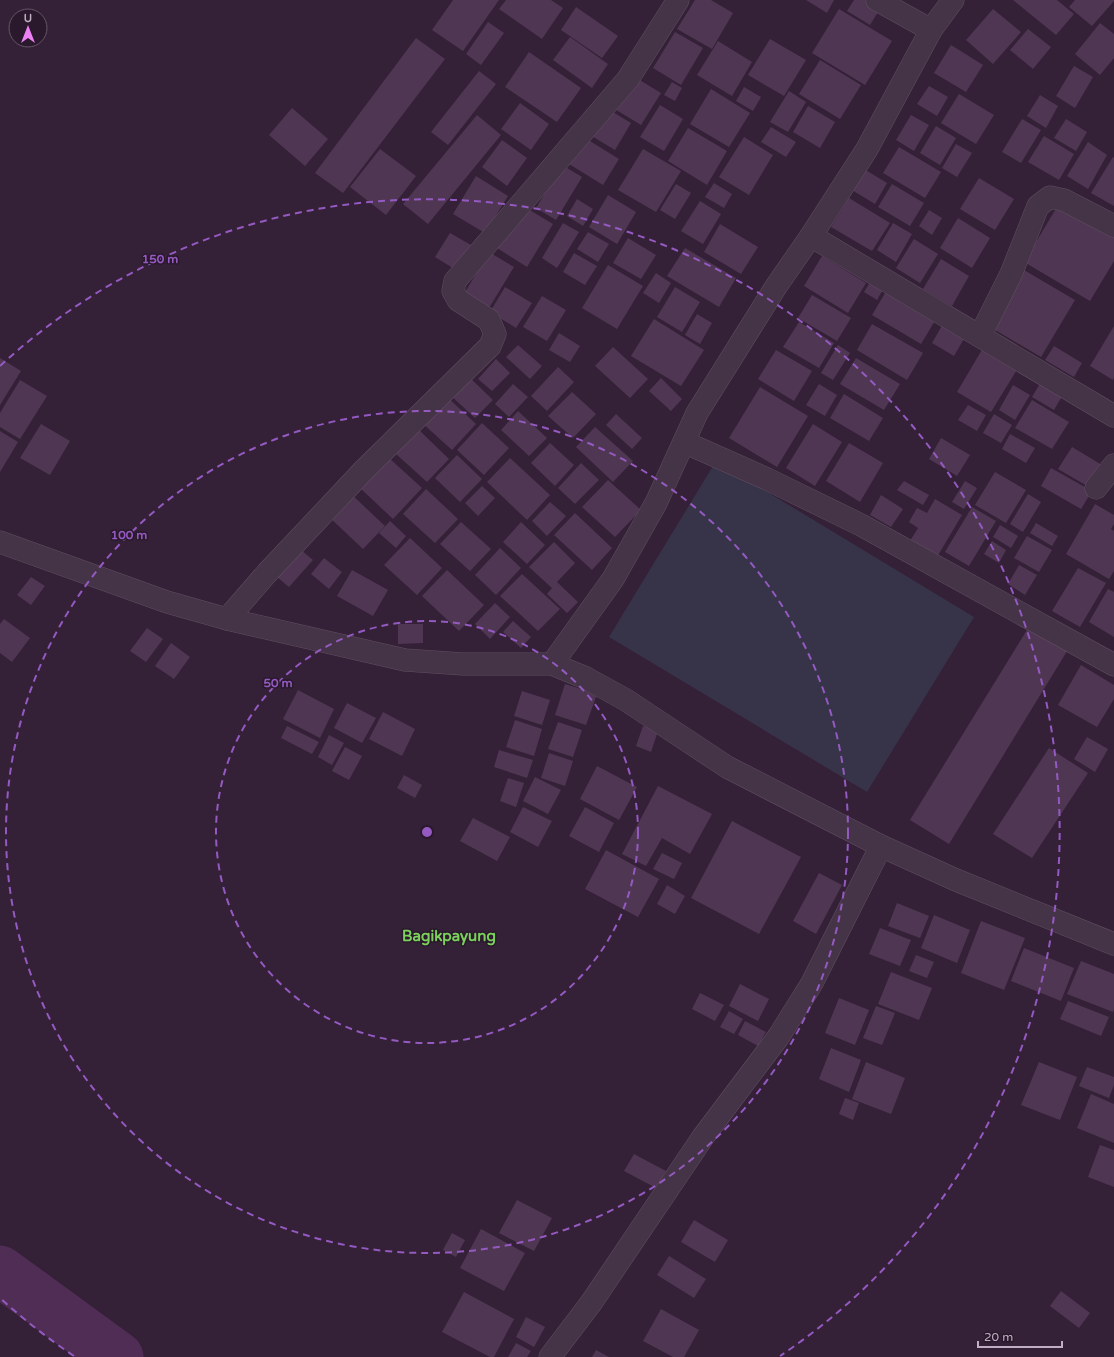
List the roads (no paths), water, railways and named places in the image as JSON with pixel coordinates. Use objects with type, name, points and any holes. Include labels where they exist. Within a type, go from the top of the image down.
[{"type":"street","points":[[227,619],[267,573],[364,470],[490,346],[495,334],[489,320],[458,300],[453,292],[455,281],[628,79],[678,0]]},
{"type":"street","points":[[877,0],[931,30]]},
{"type":"street","points":[[552,664],[613,579],[656,503],[697,413],[777,284],[811,236],[867,149],[931,30],[953,0]]},
{"type":"street","points":[[980,336],[1011,274],[1038,206],[1050,197],[1064,200],[1114,226]]},
{"type":"street","points":[[811,236],[1114,416]]},
{"type":"street","points":[[684,442],[767,479],[861,525],[1114,665]]},
{"type":"street","points":[[1096,488],[1114,465]]},
{"type":"street","points":[[0,542],[167,602],[227,619],[405,660],[463,664],[552,664],[586,678],[626,700],[727,766],[881,846],[956,880],[1114,944]]},
{"type":"street","points":[[550,1357],[591,1303],[703,1137],[779,1036],[812,983],[881,846]]},
{"type":"waterway","points":[[0,1271],[118,1357]]},
{"type":"district","name":"Bagikpayung","points":[[449,936]]}]
